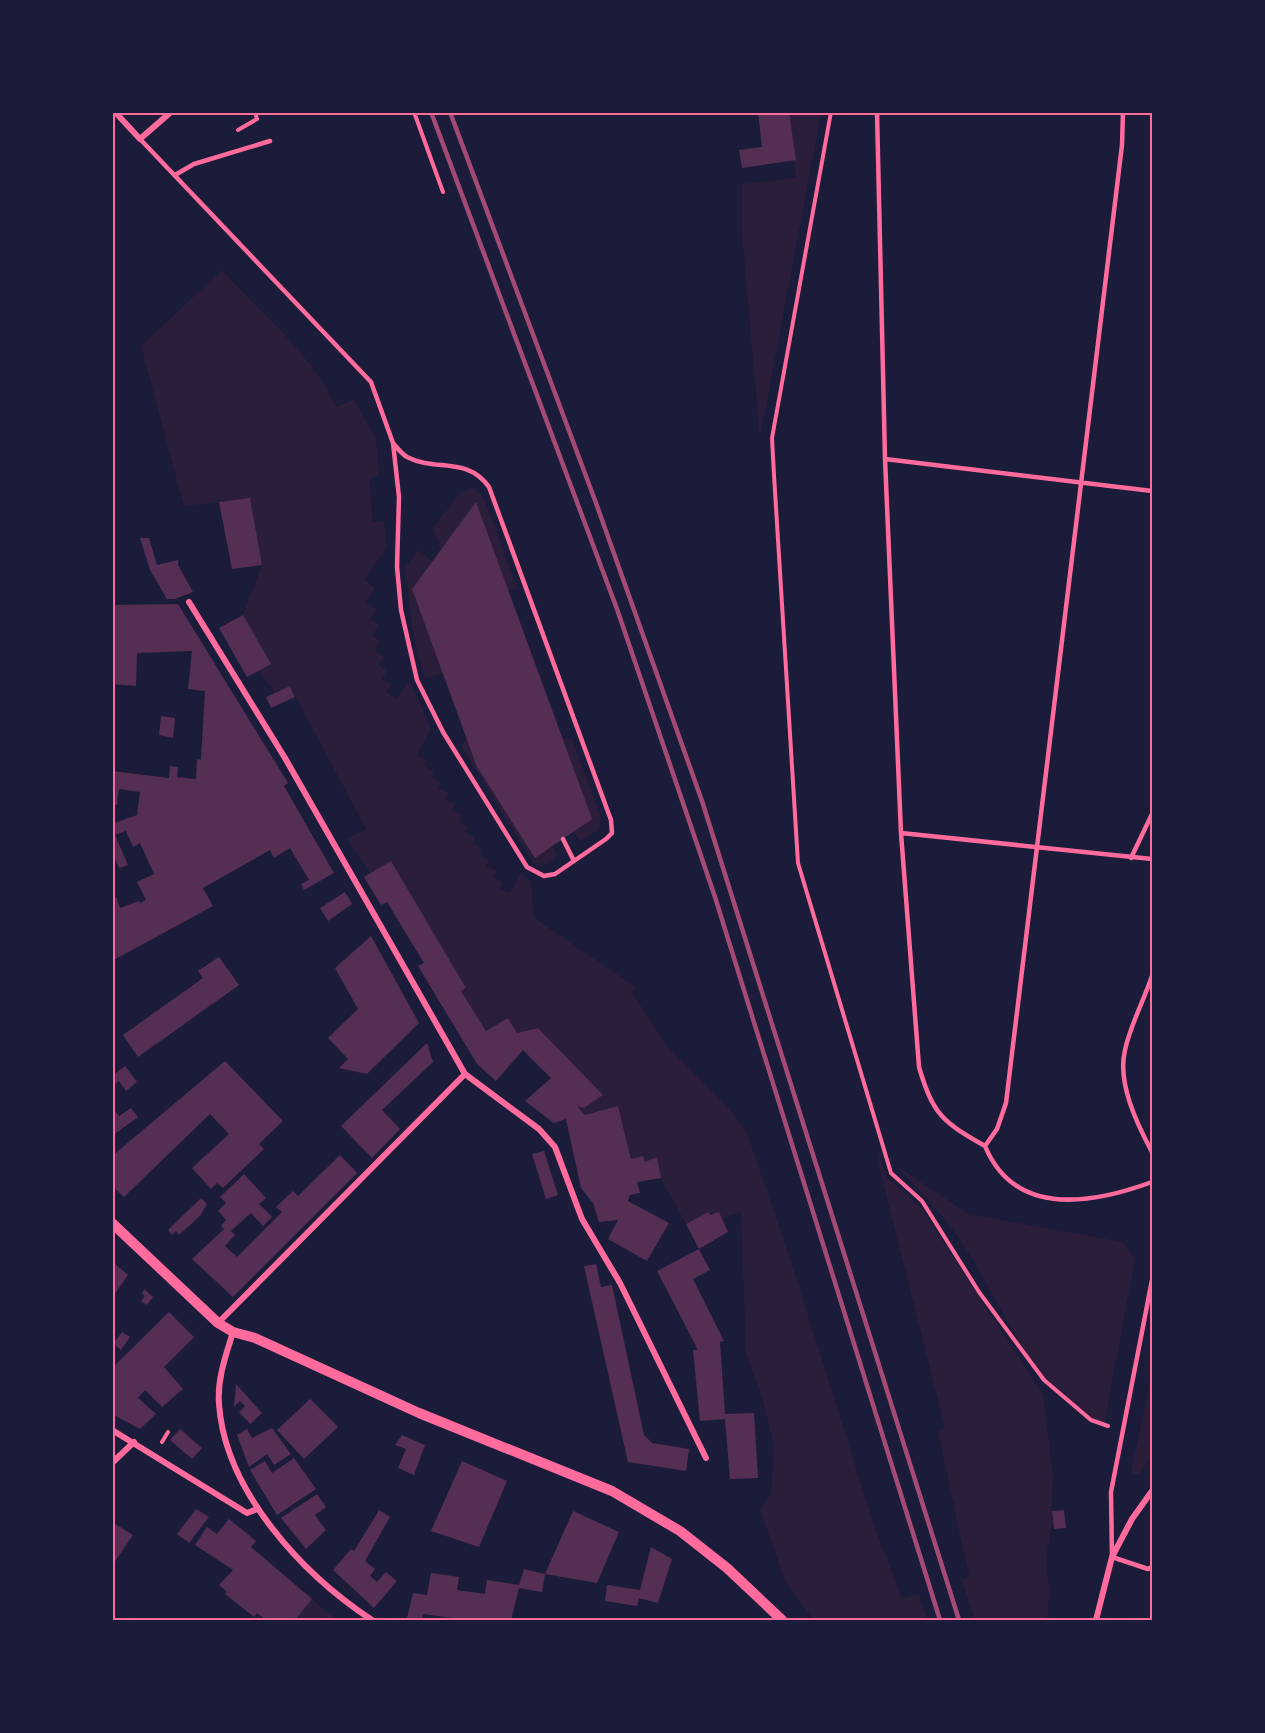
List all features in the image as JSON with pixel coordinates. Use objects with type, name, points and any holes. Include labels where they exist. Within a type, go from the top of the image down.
[{"type":"street","points":[[115,112],[140,139],[171,112]]},
{"type":"street","points":[[189,602],[285,758],[465,1074],[539,1129],[555,1147],[582,1219],[620,1283],[706,1458]]},
{"type":"street","points":[[218,1323],[465,1074]]},
{"type":"street","points":[[112,1223],[218,1323],[233,1332],[255,1338],[419,1413],[612,1491],[681,1531],[728,1568],[782,1620]]},
{"type":"street","points":[[233,1332],[220,1375],[218,1401],[222,1429],[232,1462],[257,1509],[316,1575],[340,1598],[372,1620]]},
{"type":"street","points":[[112,1430],[200,1483],[236,1509],[247,1513],[257,1509]]},
{"type":"street","points":[[112,1463],[134,1442]]},
{"type":"street","points":[[1096,1620],[1112,1557],[1132,1519],[1152,1491]]},
{"type":"lane","points":[[877,112],[885,459],[901,833],[919,1067],[926,1092],[936,1110],[950,1126],[985,1146],[993,1165],[1009,1183],[1036,1196],[1096,1200],[1152,1182]]},
{"type":"lane","points":[[985,1146],[997,1129],[1006,1103],[1038,849],[1079,482],[1122,145],[1123,112]]},
{"type":"lane","points":[[140,139],[364,372],[376,393],[393,443],[399,496],[397,567],[401,610],[409,653],[421,689],[443,732],[527,867],[544,876],[555,874],[612,833],[611,820],[489,487],[480,474],[463,468],[405,456],[393,443]]},
{"type":"lane","points":[[175,175],[194,164],[270,141]]},
{"type":"lane","points":[[885,459],[1152,491]]},
{"type":"lane","points":[[1131,858],[1152,814]]},
{"type":"lane","points":[[901,833],[1152,859]]},
{"type":"lane","points":[[563,839],[573,861]]},
{"type":"lane","points":[[1152,976],[1124,1052],[1127,1091],[1137,1124],[1152,1152]]},
{"type":"lane","points":[[1152,1280],[1111,1492],[1112,1557],[1148,1569],[1152,1567]]},
{"type":"path","points":[[414,112],[443,192]]},
{"type":"path","points":[[831,112],[772,438],[798,863],[891,1173],[922,1201],[979,1292],[1044,1380],[1091,1420],[1122,1432]]},
{"type":"shaded area","points":[[789,113],[821,113],[760,438],[742,234],[742,184],[796,178]]},
{"type":"shaded area","points":[[222,270],[300,352],[326,388],[336,407],[354,400],[376,439],[379,476],[369,478],[373,522],[384,522],[387,548],[364,579],[375,588],[366,601],[377,610],[370,619],[379,625],[372,635],[381,642],[375,650],[384,657],[378,665],[387,671],[382,679],[391,685],[386,692],[396,699],[410,681],[431,729],[417,755],[427,760],[424,766],[434,771],[431,777],[441,782],[438,788],[448,793],[445,799],[455,804],[452,810],[461,815],[459,822],[468,826],[465,833],[475,838],[472,844],[482,849],[479,855],[489,860],[486,866],[497,871],[493,877],[503,882],[500,889],[510,893],[521,873],[531,882],[534,918],[636,987],[637,990],[632,992],[667,1047],[727,1106],[747,1133],[793,1268],[874,1525],[902,1599],[919,1594],[928,1620],[813,1620],[785,1581],[760,1509],[771,1494],[774,1446],[762,1397],[746,1354],[741,1212],[721,1218],[709,1212],[686,1224],[661,1178],[657,1158],[645,1162],[643,1157],[631,1159],[618,1106],[585,1115],[577,1106],[584,1108],[602,1095],[538,1028],[517,1033],[508,1018],[486,1031],[461,991],[466,988],[391,861],[371,873],[347,839],[366,829],[290,686],[275,692],[258,671],[270,664],[243,615],[262,565],[250,499],[184,506],[141,346]]},
{"type":"shaded area","points":[[474,488],[484,498],[517,588],[508,591],[441,550],[433,528],[460,493]]},
{"type":"shaded area","points":[[418,550],[433,561],[412,589],[443,673],[425,678],[413,634],[405,568]]},
{"type":"shaded area","points":[[467,739],[477,767],[535,858],[553,846],[557,856],[551,863],[541,866],[533,862],[461,746]]},
{"type":"shaded area","points":[[562,739],[572,739],[601,818],[598,830],[580,841],[573,832]]},
{"type":"shaded area","points":[[876,1145],[886,1176],[922,1209],[1043,1395],[1053,1477],[1051,1528],[1046,1559],[1049,1590],[1048,1615],[1045,1620],[975,1620],[962,1580],[969,1576],[938,1432],[945,1427],[882,1179]]},
{"type":"shaded area","points":[[898,1167],[969,1214],[1123,1242],[1135,1259],[1104,1425],[1079,1411],[1058,1393],[1038,1370],[960,1240]]},
{"type":"shaded area","points":[[1152,1371],[1152,1455],[1138,1475],[1131,1473]]},
{"type":"shaded area","points":[[312,1599],[337,1620],[295,1620]]},
{"type":"building","points":[[758,112],[789,112],[796,160],[742,168],[739,150],[762,147]]},
{"type":"building","points":[[250,498],[262,565],[232,569],[219,502]]},
{"type":"building","points":[[476,502],[592,819],[535,858],[477,767],[412,589]]},
{"type":"building","points":[[140,538],[149,538],[157,565],[178,560],[178,565],[193,592],[175,599],[167,599],[150,570]]},
{"type":"building","points":[[178,604],[288,783],[284,786],[334,873],[304,890],[301,884],[309,880],[290,848],[274,858],[270,850],[203,888],[213,906],[112,961],[112,898],[117,898],[120,908],[146,900],[137,882],[154,874],[140,843],[133,847],[126,831],[115,835],[128,865],[119,868],[112,852],[112,824],[137,815],[140,792],[119,789],[117,805],[112,804],[112,771],[169,778],[170,766],[178,767],[177,777],[196,779],[197,759],[201,760],[205,691],[188,689],[192,651],[137,653],[136,686],[112,684],[112,605]]},
{"type":"building","points":[[243,615],[271,664],[247,677],[219,628]]},
{"type":"building","points":[[290,686],[295,697],[271,708],[266,697]]},
{"type":"building","points":[[161,716],[175,718],[173,738],[159,735]]},
{"type":"building","points":[[391,861],[466,988],[461,991],[486,1031],[508,1018],[517,1033],[538,1028],[603,1095],[584,1108],[577,1106],[585,1115],[618,1106],[631,1159],[643,1156],[645,1162],[657,1157],[661,1178],[637,1182],[640,1193],[630,1195],[628,1201],[669,1223],[647,1261],[608,1239],[618,1220],[599,1222],[593,1203],[581,1188],[566,1119],[554,1123],[525,1101],[551,1078],[523,1050],[496,1081],[477,1064],[418,966],[424,963],[387,902],[381,905],[364,877]]},
{"type":"building","points":[[345,892],[352,904],[328,921],[320,908]]},
{"type":"building","points":[[371,936],[419,1023],[367,1074],[339,1068],[348,1059],[328,1038],[358,1009],[335,968]]},
{"type":"building","points":[[219,957],[239,985],[138,1057],[123,1035],[203,978],[198,971]]},
{"type":"building","points":[[427,1043],[433,1062],[382,1110],[400,1129],[372,1158],[341,1126]]},
{"type":"building","points":[[225,1061],[283,1121],[259,1144],[264,1149],[223,1188],[217,1183],[211,1189],[192,1168],[229,1134],[210,1114],[124,1197],[112,1186],[112,1156]]},
{"type":"building","points":[[125,1066],[137,1082],[126,1091],[119,1081],[112,1086],[112,1076]]},
{"type":"building","points":[[112,1107],[119,1116],[131,1108],[138,1117],[112,1136]]},
{"type":"building","points":[[544,1151],[558,1195],[546,1199],[532,1154]]},
{"type":"building","points":[[340,1155],[357,1173],[233,1297],[192,1259],[224,1229],[221,1226],[226,1220],[218,1211],[226,1203],[220,1197],[244,1174],[266,1198],[259,1204],[272,1217],[263,1226],[251,1213],[231,1231],[235,1235],[225,1246],[237,1257],[282,1212],[276,1207],[293,1191],[298,1196]]},
{"type":"building","points":[[201,1198],[207,1204],[200,1216],[179,1235],[176,1231],[172,1235],[168,1230]]},
{"type":"building","points":[[709,1212],[710,1215],[719,1212],[728,1232],[699,1249],[686,1224]]},
{"type":"building","points":[[699,1249],[710,1270],[693,1279],[724,1341],[720,1342],[725,1414],[754,1413],[758,1478],[730,1479],[725,1419],[700,1421],[693,1350],[697,1350],[696,1346],[657,1271]]},
{"type":"building","points":[[112,1261],[128,1275],[112,1298]]},
{"type":"building","points":[[596,1264],[601,1287],[612,1285],[644,1435],[652,1443],[689,1449],[686,1471],[628,1462],[584,1266]]},
{"type":"building","points":[[144,1289],[153,1297],[147,1305],[141,1301],[145,1296],[142,1293]]},
{"type":"building","points":[[169,1312],[194,1337],[164,1367],[183,1389],[162,1407],[145,1390],[138,1398],[156,1414],[140,1429],[112,1414],[112,1374],[115,1372],[112,1368]]},
{"type":"building","points":[[122,1332],[130,1337],[121,1350],[113,1344]]},
{"type":"building","points":[[236,1384],[262,1413],[250,1424],[239,1412],[245,1406],[240,1401],[234,1407]]},
{"type":"building","points":[[310,1399],[338,1427],[304,1459],[277,1430]]},
{"type":"building","points":[[272,1428],[291,1454],[274,1465],[267,1454],[249,1467],[237,1435],[247,1429],[252,1438]]},
{"type":"building","points":[[180,1429],[202,1448],[192,1459],[170,1440]]},
{"type":"building","points":[[402,1435],[425,1445],[414,1475],[398,1468],[406,1449],[395,1445]]},
{"type":"building","points":[[294,1458],[316,1489],[277,1515],[250,1470],[265,1461],[272,1473]]},
{"type":"building","points":[[462,1461],[507,1481],[479,1547],[431,1531]]},
{"type":"building","points":[[317,1494],[326,1507],[315,1515],[326,1530],[306,1549],[281,1518]]},
{"type":"building","points":[[196,1509],[209,1517],[189,1543],[177,1534]]},
{"type":"building","points":[[379,1510],[390,1517],[365,1561],[375,1569],[370,1576],[377,1582],[386,1572],[397,1581],[374,1608],[333,1570],[351,1549],[354,1551]]},
{"type":"building","points":[[1064,1510],[1066,1528],[1054,1529],[1052,1511]]},
{"type":"building","points":[[573,1511],[619,1532],[597,1583],[545,1574]]},
{"type":"building","points":[[229,1519],[256,1541],[251,1547],[312,1599],[295,1620],[266,1620],[257,1613],[254,1617],[225,1594],[227,1592],[219,1585],[233,1570],[195,1545],[207,1527],[217,1534]]},
{"type":"building","points":[[112,1522],[133,1535],[112,1566]]},
{"type":"building","points":[[651,1547],[672,1559],[658,1603],[639,1598],[637,1606],[605,1601],[607,1585],[640,1590]]},
{"type":"building","points":[[524,1569],[545,1574],[542,1592],[519,1588],[511,1620],[466,1620],[423,1614],[422,1620],[407,1618],[413,1593],[427,1595],[431,1573],[459,1577],[457,1590],[485,1594],[487,1580],[519,1585]]},
{"type":"railway","points":[[431,112],[617,609],[715,897],[940,1620]]},
{"type":"railway","points":[[450,112],[596,503],[702,801],[959,1620]]}]
